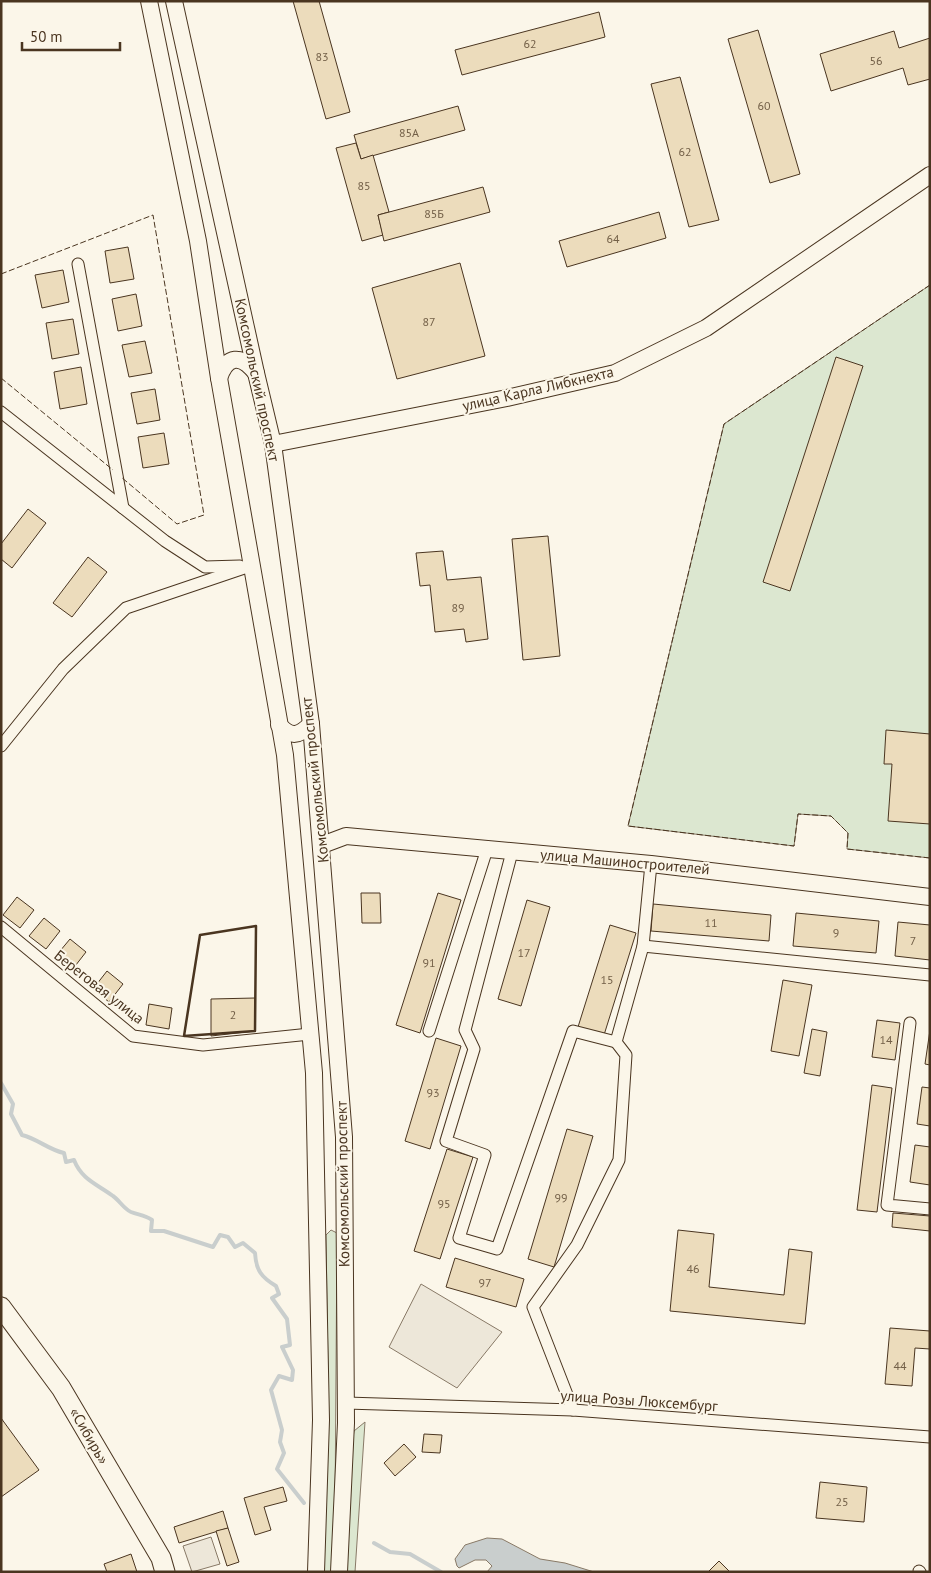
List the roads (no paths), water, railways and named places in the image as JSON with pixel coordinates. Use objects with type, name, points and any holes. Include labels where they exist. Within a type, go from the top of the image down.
[{"type":"main road","name":"Комсомольский проспект","points":[[149,1],[198,241],[219,378],[285,755],[314,1073],[321,1420],[316,1572]]},
{"type":"main road","name":"Комсомольский проспект","points":[[174,1],[273,444],[311,724],[344,1137],[346,1403],[339,1572]]},
{"type":"main road","name":"улица Карла Либкнехта","points":[[273,444],[506,398],[615,373],[706,328],[930,175]]},
{"type":"main road","points":[[219,378],[223,367],[230,361],[239,359],[248,363],[256,373]]},
{"type":"main road","points":[[279,725],[287,733],[294,735],[303,732],[311,724]]},
{"type":"main road","points":[[285,755],[288,747],[298,743],[313,752]]},
{"type":"main road","name":"улица Машиностроителей","points":[[322,845],[346,836],[651,864],[930,897]]},
{"type":"main road","points":[[317,1216],[334,1224],[342,1221],[345,1216]]},
{"type":"main road","name":"«Сибирь»","points":[[1,1307],[61,1388],[161,1558],[165,1572]]},
{"type":"street","points":[[78,264],[123,508]]},
{"type":"street","points":[[1,412],[165,541],[205,567],[253,565]]},
{"type":"street","points":[[1,746],[63,669],[126,608],[253,565]]},
{"type":"street","points":[[429,1031],[487,849]]},
{"type":"street","points":[[512,852],[465,1030],[474,1049],[446,1141],[485,1154],[458,1238],[497,1248],[573,1031],[616,1042],[626,1055],[619,1160],[577,1245],[533,1307],[573,1410]]},
{"type":"street","points":[[616,1042],[643,946],[651,864]]},
{"type":"street","name":"Береговая улица","points":[[1,927],[132,1036],[203,1045],[310,1034]]},
{"type":"street","points":[[643,946],[930,975]]},
{"type":"street","points":[[910,1023],[887,1205],[930,1209]]},
{"type":"street","name":"улица Розы Люксембург","points":[[346,1403],[573,1410],[930,1437]]},
{"type":"waterway","points":[[1,1083],[13,1104],[11,1114],[22,1135],[64,1153],[66,1162],[74,1160],[77,1167],[90,1181],[115,1198],[126,1209],[152,1220],[151,1231],[164,1231],[213,1247],[220,1235],[228,1237],[235,1247],[243,1243],[255,1253],[260,1273],[276,1286],[279,1294],[272,1298],[287,1319],[290,1345],[282,1347],[293,1370],[292,1380],[279,1376],[271,1390],[282,1430],[280,1442],[284,1453],[277,1469],[304,1503]]},
{"type":"waterway","points":[[374,1543],[390,1552],[410,1554],[441,1572]]}]
